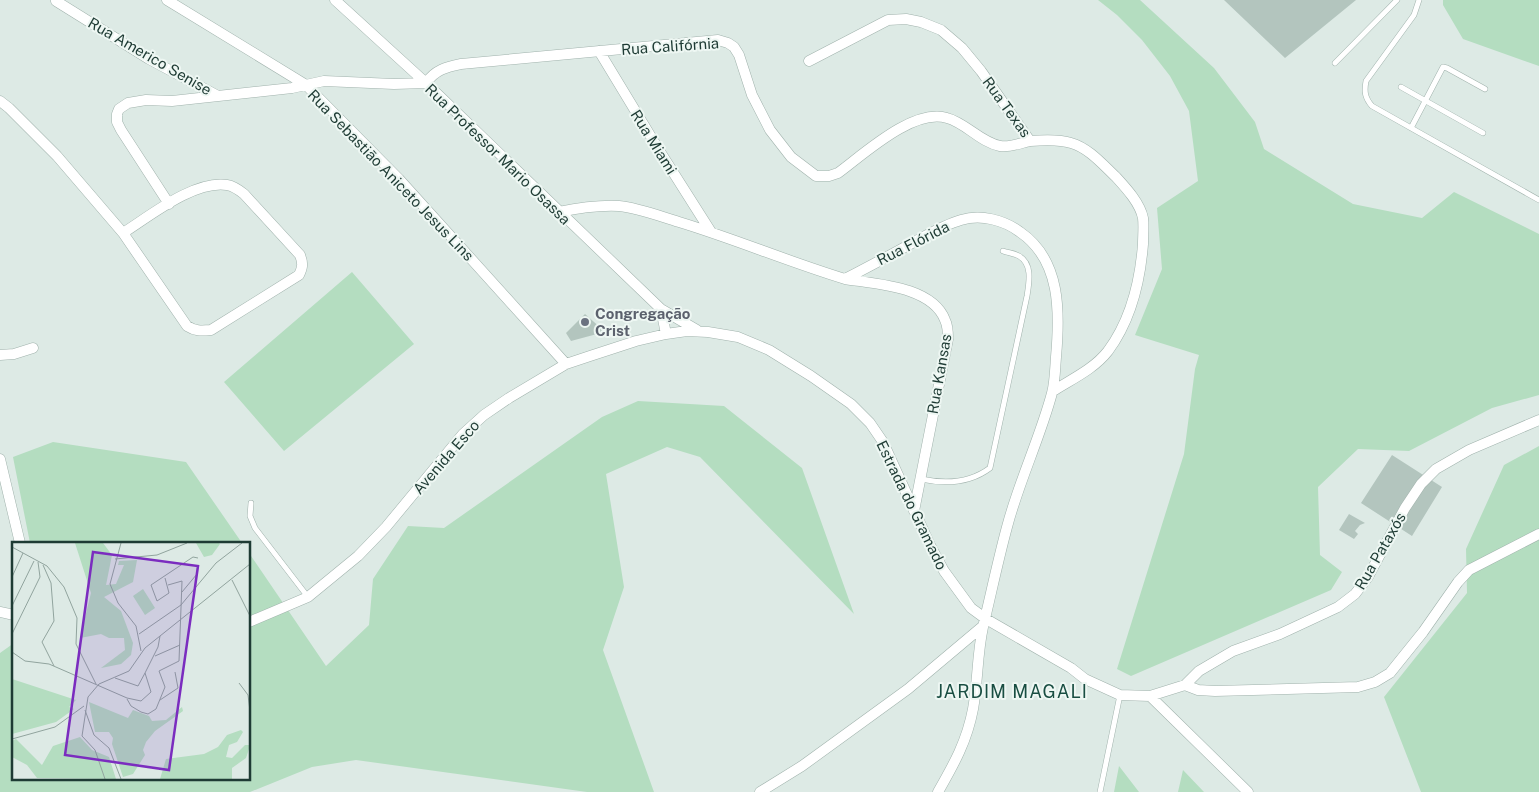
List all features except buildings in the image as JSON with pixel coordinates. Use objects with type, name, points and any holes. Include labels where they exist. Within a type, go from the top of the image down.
[{"type":"street","name":"Rua Sebastião Aniceto Jesus Lins","points":[[167,0],[306,85],[399,179],[566,364]]},
{"type":"street","name":"Rua Professor Mario Osassa","points":[[334,0],[426,83],[661,309],[700,332]]},
{"type":"street","name":"Rua Americo Senise","points":[[56,1],[149,60],[218,96]]},
{"type":"street","name":"Rua Texas","points":[[809,61],[888,20],[906,19],[921,22],[941,30],[962,48],[981,71],[1030,141],[1056,140],[1072,143],[1083,148],[1104,165],[1122,184],[1138,206],[1143,218],[1141,269],[1132,305],[1122,328],[1107,352],[1087,370],[1053,391]]},
{"type":"street","name":"Rua Califórnia","points":[[426,83],[432,74],[446,67],[718,40],[734,47],[739,55],[752,94],[770,130],[791,157],[816,176],[829,176],[838,172],[887,137],[914,121],[930,117],[946,118],[968,128],[987,141],[1000,146],[1007,147],[1030,141]]},
{"type":"street","name":"Rua Miami","points":[[599,51],[658,150],[711,232]]},
{"type":"street","points":[[169,204],[117,122],[119,109],[128,103],[146,100],[172,101],[292,88],[336,80],[394,84],[426,83]]},
{"type":"street","points":[[0,101],[57,156],[123,233],[186,326],[199,332],[210,330],[299,275],[302,268],[300,255],[244,194],[236,187],[227,185],[206,186],[192,190],[123,233]]},
{"type":"street","points":[[559,212],[620,206],[711,232],[806,267],[845,279]]},
{"type":"street","name":"Rua Flórida","points":[[845,279],[944,226],[962,219],[976,217],[1011,225],[1030,239],[1042,252],[1051,268],[1055,282],[1058,339],[1053,391],[1014,500],[985,623]]},
{"type":"street","name":"Rua Kansas","points":[[845,279],[902,289],[918,294],[938,308],[945,318],[948,339],[914,511]]},
{"type":"street","points":[[661,309],[666,334]]},
{"type":"street","name":"Avenida Esco","points":[[250,622],[308,596],[358,556],[386,528],[463,434],[484,415],[566,364],[636,341],[678,332],[700,332]]},
{"type":"street","name":"Estrada do Gramado","points":[[700,332],[738,337],[769,350],[851,404],[870,423],[883,442],[930,546],[950,579],[971,608],[985,623],[1071,668],[1085,679],[1120,695]]},
{"type":"street","points":[[0,355],[14,354],[33,348]]},
{"type":"street","name":"Rua Pataxós","points":[[1185,685],[1199,671],[1233,651],[1280,634],[1338,607],[1355,594],[1368,577],[1405,508],[1421,484],[1436,469],[1469,450],[1539,420]]},
{"type":"street","points":[[0,458],[20,542]]},
{"type":"street","points":[[1120,695],[1150,696],[1185,685],[1198,690],[1215,691],[1358,687],[1374,682],[1390,673],[1469,570],[1539,534]]},
{"type":"street","points":[[760,792],[802,766],[908,689],[985,623]]},
{"type":"street","points":[[938,792],[958,757],[967,734],[973,709],[985,623]]},
{"type":"street","points":[[1150,696],[1248,792]]},
{"type":"lane","points":[[1335,63],[1397,0]]},
{"type":"lane","points":[[1419,0],[1414,15],[1366,82],[1367,100],[1372,106],[1539,200]]},
{"type":"lane","points":[[1411,128],[1443,67],[1485,89]]},
{"type":"lane","points":[[1401,88],[1483,133]]},
{"type":"lane","points":[[920,479],[954,482],[981,475],[990,468],[1030,275],[1026,264],[1020,256],[1003,251]]},
{"type":"lane","points":[[251,503],[250,516],[256,528],[308,596]]},
{"type":"lane","points":[[1100,792],[1120,695]]},
{"type":"green space","points":[[1098,0],[1140,0],[1214,68],[1255,122],[1264,149],[1353,204],[1422,218],[1454,192],[1539,234],[1539,395],[1492,408],[1409,451],[1358,449],[1318,487],[1320,555],[1342,572],[1331,590],[1131,676],[1117,669],[1184,454],[1195,369],[1199,355],[1135,335],[1162,269],[1157,208],[1198,181],[1189,111],[1170,76],[1142,40],[1117,15]]},
{"type":"green space","points":[[1443,0],[1539,0],[1539,66],[1463,39],[1443,5]]},
{"type":"green space","points":[[352,272],[414,344],[284,451],[224,382]]},
{"type":"green space","points":[[638,401],[724,406],[802,468],[854,614],[700,457],[667,447],[606,474],[624,587],[603,650],[654,792],[587,792],[356,760],[312,767],[250,792],[0,792],[0,653],[12,644],[12,780],[250,780],[250,554],[326,666],[369,625],[373,579],[408,526],[444,528],[602,417]]},
{"type":"green space","points":[[53,442],[186,462],[241,542],[30,542],[13,457]]},
{"type":"green space","points":[[1539,446],[1539,792],[1421,792],[1384,697],[1467,593],[1466,549],[1504,465]]},
{"type":"green space","points":[[1119,766],[1139,792],[1114,792]]},
{"type":"green space","points":[[1183,770],[1204,792],[1178,792]]},
{"type":"place","name":"Congregação Crist","points":[[585,322]]},
{"type":"district","name":"JARDIM MAGALI","points":[[1012,691]]}]
